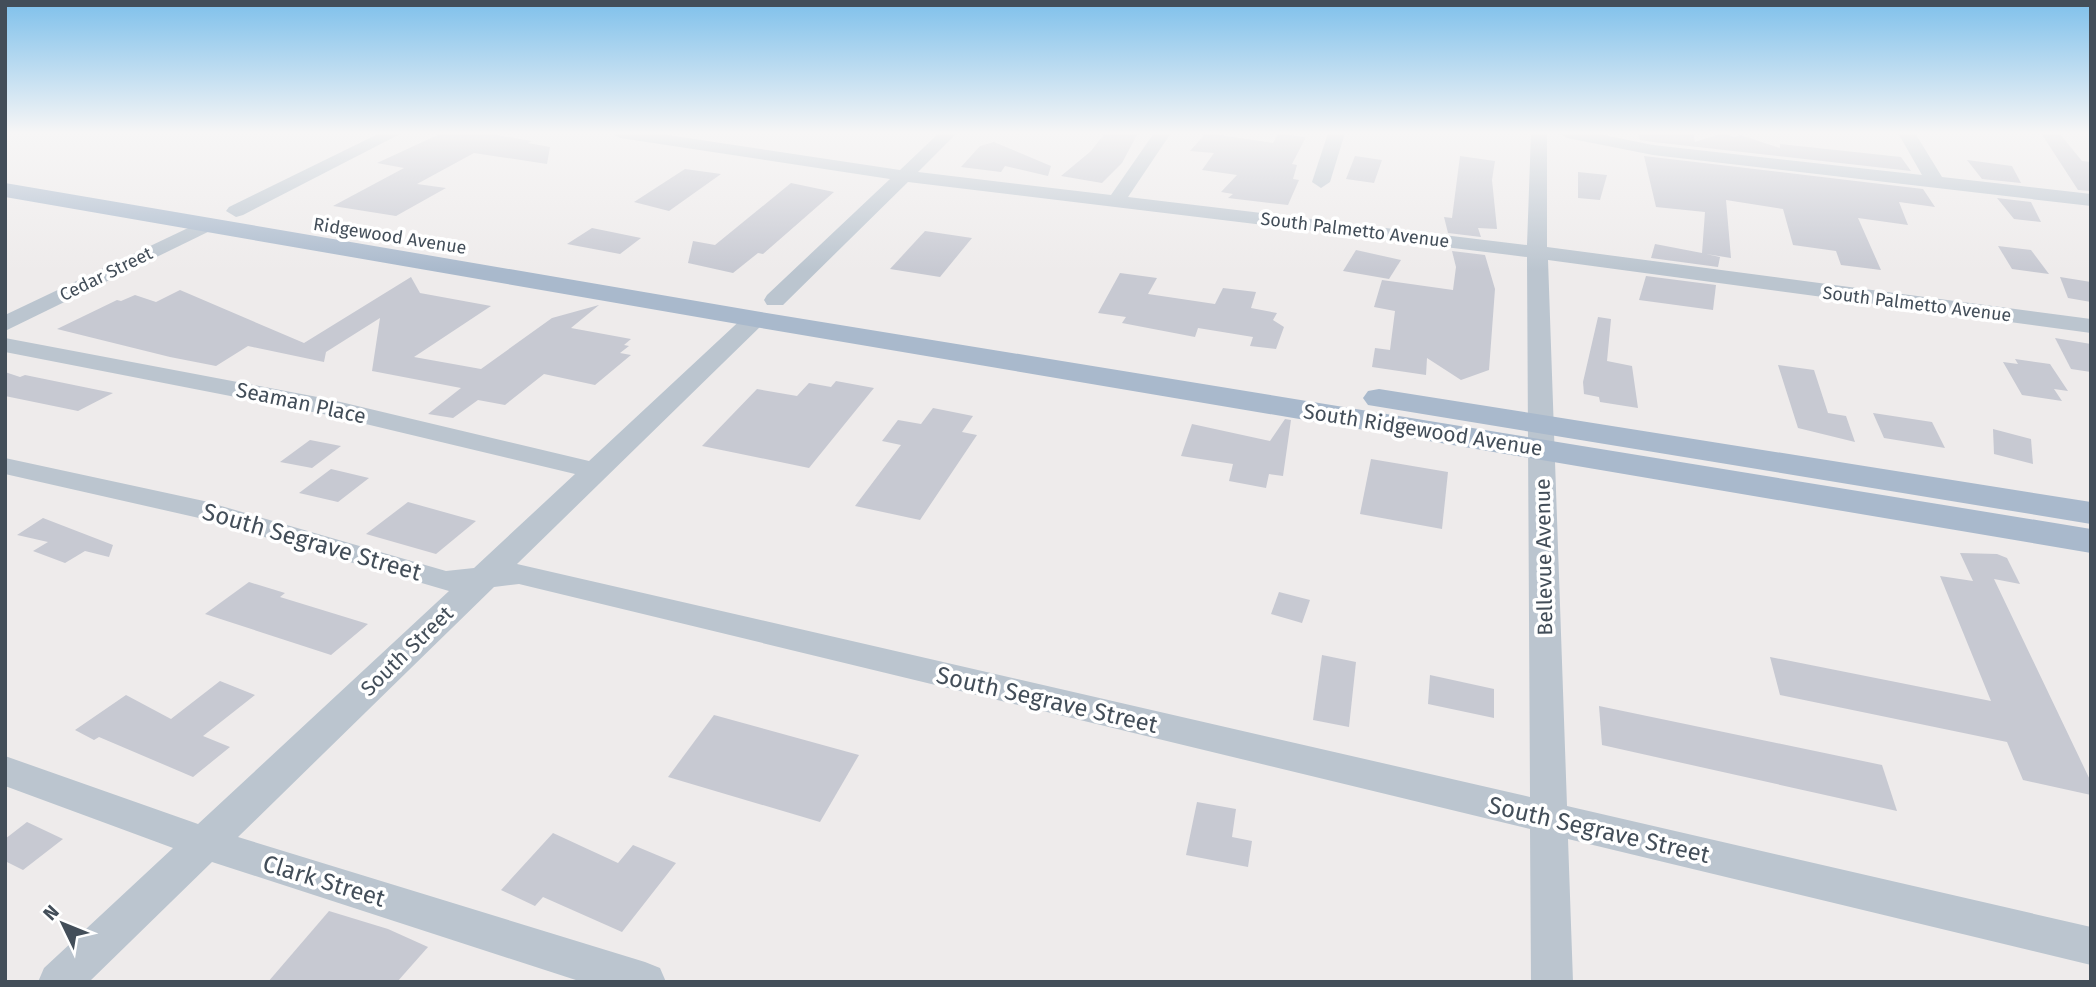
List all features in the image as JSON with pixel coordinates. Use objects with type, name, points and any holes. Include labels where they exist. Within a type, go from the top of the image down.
[{"type":"main road","name":"Ridgewood Avenue","points":[[47,179],[277,218],[765,309]]},
{"type":"main road","name":"Ridgewood Avenue","points":[[5,190],[676,305],[765,309]]},
{"type":"main road","points":[[149,215],[215,215],[236,211]]},
{"type":"main road","points":[[207,225],[232,219],[277,218]]},
{"type":"main road","name":"South Ridgewood Avenue","points":[[765,309],[778,313],[842,311],[1542,437],[2091,541]]},
{"type":"main road","name":"South Ridgewood Avenue","points":[[765,309],[1542,437],[2091,513]]},
{"type":"street","points":[[236,211],[301,179]]},
{"type":"street","name":"South Street","points":[[59,982],[207,844],[900,179]]},
{"type":"street","name":"South Palmetto Avenue","points":[[929,179],[1537,253],[2091,326]]},
{"type":"street","points":[[1116,201],[1131,179]]},
{"type":"street","name":"Bellevue Avenue","points":[[1538,179],[1537,253],[1552,982]]},
{"type":"street","points":[[1902,179],[2091,200]]},
{"type":"street","points":[[1934,179],[1936,183]]},
{"type":"street","name":"Cedar Street","points":[[5,324],[207,225]]},
{"type":"street","name":"Seaman Place","points":[[5,345],[328,407],[595,471]]},
{"type":"street","name":"South Segrave Street","points":[[5,466],[204,510],[446,581],[519,574],[2091,946]]},
{"type":"street","name":"Clark Street","points":[[5,771],[207,844],[645,982]]},
{"type":"building","points":[[383,179],[426,179],[417,184],[446,188],[396,216],[333,206]]},
{"type":"building","points":[[669,179],[714,179],[669,211],[634,202]]},
{"type":"building","points":[[1079,179],[1106,179],[1102,183]]},
{"type":"building","points":[[1233,179],[1299,180],[1288,205],[1228,198],[1233,194],[1221,192]]},
{"type":"building","points":[[1346,179],[1375,179],[1374,183]]},
{"type":"building","points":[[1457,179],[1492,179],[1497,229],[1478,228],[1481,237],[1448,233],[1444,217],[1452,218]]},
{"type":"building","points":[[1578,179],[1606,179],[1600,200],[1578,198]]},
{"type":"building","points":[[1649,179],[1839,179],[1923,189],[1935,207],[1899,202],[1908,225],[1858,218],[1881,270],[1841,265],[1836,251],[1793,245],[1783,209],[1726,200],[1731,258],[1706,254],[1720,257],[1718,267],[1651,258],[1655,244],[1702,253],[1705,212],[1656,207]]},
{"type":"building","points":[[1983,179],[2019,179],[2021,183]]},
{"type":"building","points":[[2071,179],[2091,179],[2091,191],[2078,190]]},
{"type":"building","points":[[791,183],[834,192],[763,254],[758,253],[733,273],[688,263],[693,241],[715,245]]},
{"type":"building","points":[[1997,198],[2031,202],[2041,222],[2014,219]]},
{"type":"building","points":[[592,228],[641,238],[620,254],[567,244]]},
{"type":"building","points":[[925,231],[972,238],[940,277],[890,269]]},
{"type":"building","points":[[1998,246],[2031,250],[2049,274],[2012,269]]},
{"type":"building","points":[[1356,250],[1401,260],[1389,279],[1343,271]]},
{"type":"building","points":[[1452,251],[1485,255],[1495,289],[1489,370],[1461,380],[1427,358],[1426,375],[1372,367],[1375,348],[1390,350],[1395,311],[1374,307],[1382,280],[1453,290],[1456,267]]},
{"type":"building","points":[[1120,273],[1157,278],[1148,294],[1215,304],[1223,288],[1256,292],[1251,308],[1277,313],[1273,320],[1284,327],[1276,349],[1250,346],[1253,337],[1198,328],[1195,337],[1122,323],[1126,317],[1098,313]]},
{"type":"building","points":[[1646,276],[1716,285],[1713,310],[1639,300]]},
{"type":"building","points":[[411,277],[420,293],[491,306],[414,357],[481,369],[552,318],[599,305],[571,328],[631,339],[624,345],[629,346],[620,353],[631,355],[595,385],[544,374],[505,405],[478,400],[453,418],[428,414],[461,388],[372,371],[380,318],[326,352],[324,362],[248,346],[216,366],[57,329],[117,300],[135,295],[156,302],[180,290],[304,343]]},
{"type":"building","points":[[2060,277],[2091,282],[2091,302],[2068,298]]},
{"type":"building","points":[[1598,317],[1611,319],[1607,361],[1632,366],[1638,408],[1600,402],[1599,397],[1584,394],[1583,382]]},
{"type":"building","points":[[2055,338],[2091,344],[2091,372],[2071,369]]},
{"type":"building","points":[[2015,359],[2050,364],[2068,391],[2054,389],[2062,401],[2022,395],[2003,362],[2018,364]]},
{"type":"building","points":[[1778,365],[1814,370],[1828,413],[1846,416],[1855,442],[1798,428]]},
{"type":"building","points":[[5,372],[113,393],[78,411],[5,396]]},
{"type":"building","points":[[836,381],[874,388],[809,468],[702,446],[757,389],[797,396],[809,383],[831,387]]},
{"type":"building","points":[[933,408],[973,416],[962,432],[977,435],[920,520],[855,506],[901,445],[882,441],[898,420],[921,424]]},
{"type":"building","points":[[1873,413],[1932,422],[1945,448],[1884,438]]},
{"type":"building","points":[[1285,419],[1291,420],[1283,476],[1269,474],[1266,488],[1229,481],[1233,464],[1181,456],[1192,424],[1270,441]]},
{"type":"building","points":[[1993,429],[2031,439],[2033,464],[1994,454]]},
{"type":"building","points":[[310,440],[341,446],[312,468],[280,462]]},
{"type":"building","points":[[1371,459],[1448,472],[1442,529],[1360,514]]},
{"type":"building","points":[[331,469],[369,478],[338,502],[299,493]]},
{"type":"building","points":[[408,502],[476,521],[436,554],[366,534]]},
{"type":"building","points":[[43,518],[113,545],[109,557],[85,551],[65,563],[33,551],[48,542],[17,535]]},
{"type":"building","points":[[1960,553],[1997,554],[2007,558],[2020,584],[1994,579],[2091,782],[2091,795],[2023,780],[2007,742],[1780,695],[1770,657],[1991,701],[1940,576],[1973,581]]},
{"type":"building","points":[[249,582],[285,593],[280,597],[368,624],[331,655],[205,614]]},
{"type":"building","points":[[1279,592],[1310,600],[1302,623],[1271,614]]},
{"type":"building","points":[[1322,655],[1356,662],[1349,727],[1313,720]]},
{"type":"building","points":[[1430,675],[1494,689],[1494,718],[1428,704]]},
{"type":"building","points":[[220,681],[255,695],[203,736],[230,747],[193,777],[99,737],[94,740],[75,730],[126,695],[171,719]]},
{"type":"building","points":[[1599,706],[1882,765],[1897,811],[1602,745]]},
{"type":"building","points":[[714,715],[859,755],[820,822],[668,777]]},
{"type":"building","points":[[1197,802],[1236,809],[1232,837],[1252,841],[1248,867],[1186,855]]},
{"type":"building","points":[[27,822],[63,839],[23,870],[5,861],[5,839]]},
{"type":"building","points":[[553,833],[618,863],[633,845],[676,863],[622,932],[543,897],[535,906],[501,890]]},
{"type":"building","points":[[329,911],[388,929],[428,947],[397,982],[268,982]]}]
